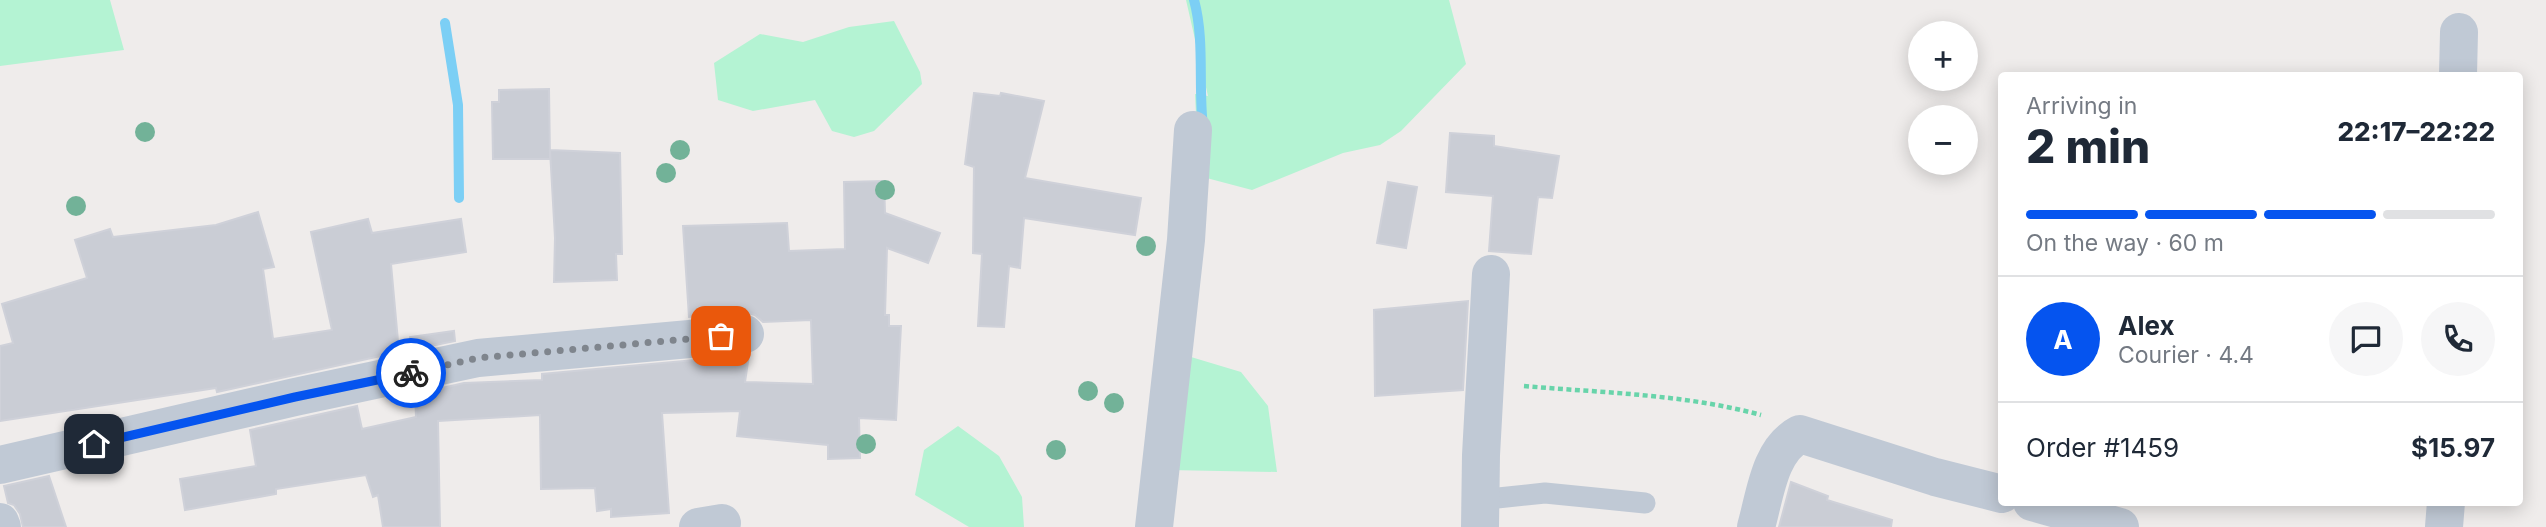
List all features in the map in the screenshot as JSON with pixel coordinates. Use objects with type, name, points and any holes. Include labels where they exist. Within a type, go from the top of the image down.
[{"type":"street","points":[[2458,72],[2459,32]]},
{"type":"street","points":[[1154,527],[1186,240],[1193,130]]},
{"type":"street","points":[[1480,514],[1491,274]]},
{"type":"street","points":[[0,465],[478,358],[745,334]]},
{"type":"street","points":[[1756,527],[1775,460],[1789,440],[1800,434],[1935,477],[1998,493]]},
{"type":"street","points":[[2046,506],[2120,527]]},
{"type":"street","points":[[2444,527],[2446,506]]},
{"type":"street","points":[[0,522],[2,527]]},
{"type":"lane","points":[[1480,514],[1545,494],[1645,503]]},
{"type":"path","points":[[1484,383],[1634,394],[1723,405],[1762,415],[1800,434]]},
{"type":"green space","points":[[0,0],[110,0],[124,50],[0,66]]},
{"type":"green space","points":[[1186,0],[1449,0],[1466,64],[1401,131],[1380,145],[1343,153],[1252,190],[1199,176],[1195,94],[1208,96]]},
{"type":"green space","points":[[894,21],[920,72],[922,84],[874,131],[854,137],[832,131],[815,100],[753,111],[718,100],[714,63],[760,34],[803,42],[849,27]]},
{"type":"green space","points":[[1181,354],[1241,372],[1268,406],[1277,472],[1168,470]]},
{"type":"green space","points":[[958,426],[999,456],[1022,497],[1024,527],[969,527],[915,495],[924,450]]},
{"type":"building","points":[[549,89],[550,159],[493,159],[492,102],[499,102],[499,90]]},
{"type":"building","points":[[974,93],[1000,96],[1001,93],[1044,101],[1025,178],[1141,198],[1135,235],[1024,218],[1020,268],[1009,266],[1004,327],[978,326],[982,254],[973,253],[974,167],[965,164]]},
{"type":"building","points":[[1450,133],[1494,136],[1494,146],[1559,156],[1552,198],[1538,197],[1531,254],[1489,251],[1493,196],[1446,192]]},
{"type":"building","points":[[550,150],[620,153],[622,254],[616,254],[617,280],[554,282],[555,238]]},
{"type":"building","points":[[884,181],[885,213],[940,233],[928,263],[887,248],[885,315],[889,315],[889,326],[901,326],[896,420],[859,418],[860,458],[828,459],[828,445],[737,436],[740,411],[662,413],[669,513],[611,517],[611,509],[597,511],[595,488],[541,489],[540,415],[438,421],[440,527],[383,527],[378,495],[373,497],[366,475],[276,489],[276,494],[185,510],[180,479],[256,466],[250,430],[357,406],[362,429],[416,417],[415,394],[464,383],[542,380],[542,374],[749,355],[745,382],[813,384],[811,320],[763,322],[755,315],[744,312],[689,317],[683,226],[787,223],[789,251],[845,249],[844,182]]},
{"type":"building","points":[[1388,182],[1417,187],[1406,248],[1377,243]]},
{"type":"building","points":[[258,212],[274,267],[263,269],[273,339],[332,330],[311,232],[368,219],[372,233],[461,219],[466,252],[391,264],[399,352],[217,392],[216,388],[0,421],[0,346],[13,343],[2,304],[87,278],[75,240],[110,229],[113,237],[216,225]]},
{"type":"building","points":[[1468,301],[1463,390],[1375,396],[1374,310]]},
{"type":"building","points":[[454,331],[455,341],[411,350],[410,337]]},
{"type":"building","points":[[49,476],[66,527],[23,527],[20,514],[14,505],[8,503],[4,486]]},
{"type":"building","points":[[1791,482],[1828,496],[1827,500],[1892,520],[1891,527],[1779,527]]},
{"type":"waterway","points":[[1194,0],[1199,31],[1203,127]]},
{"type":"waterway","points":[[445,23],[458,105],[459,198]]},
{"type":"way so far","points":[[411,373],[478,358],[721,336]]},
{"type":"route","points":[[94,444],[411,373]]}]
